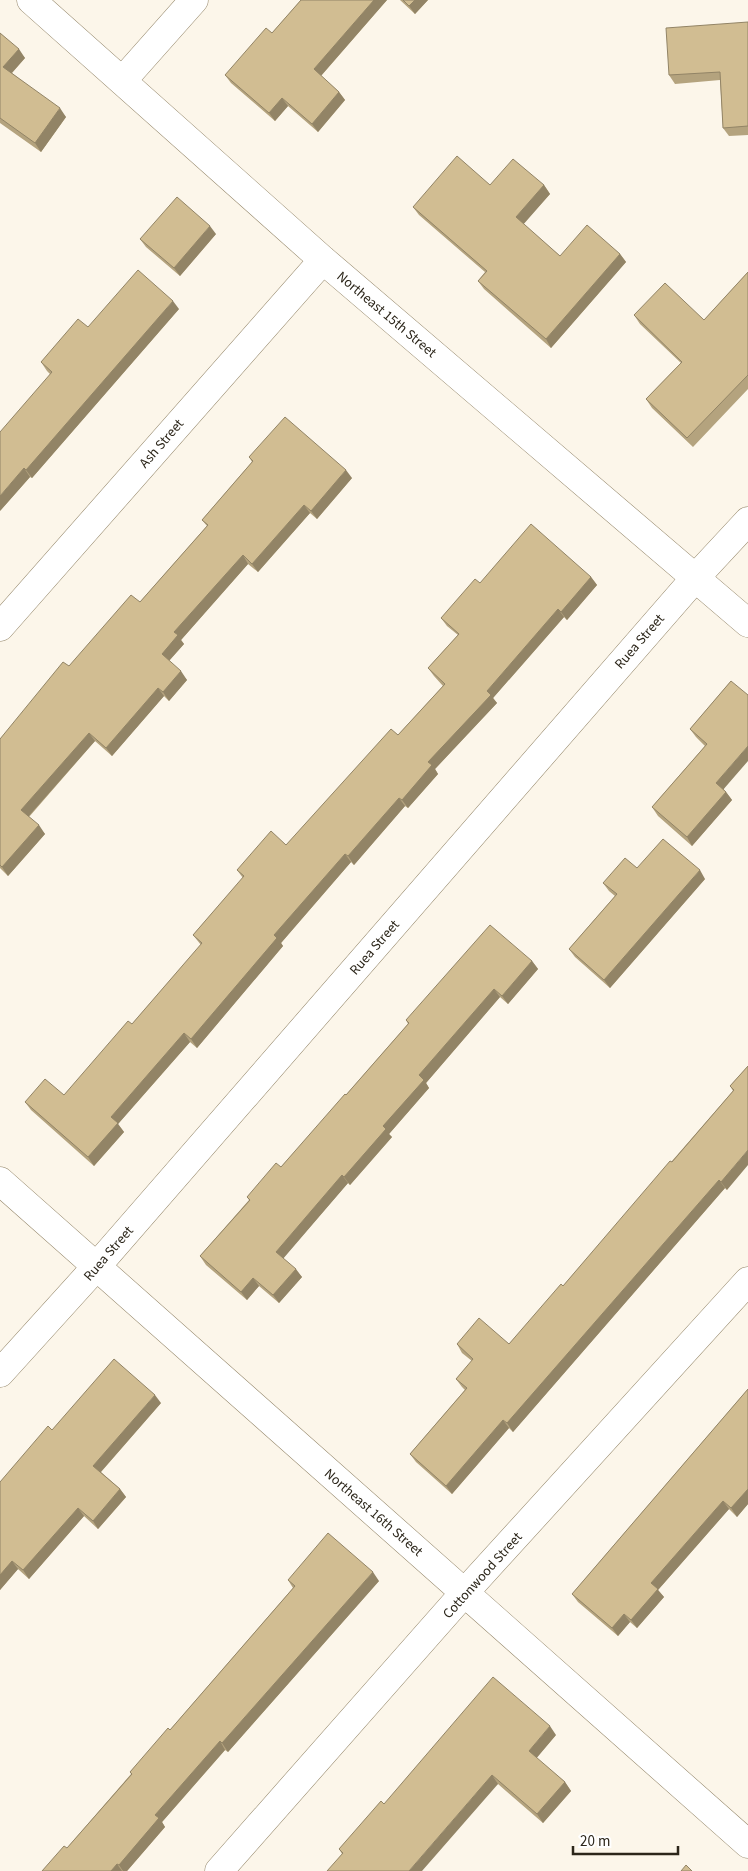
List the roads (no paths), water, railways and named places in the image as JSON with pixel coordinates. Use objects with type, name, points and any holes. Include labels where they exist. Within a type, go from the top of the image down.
[{"type":"street","name":"Northeast 15th Street","points":[[30,0],[123,80],[323,260],[696,577],[746,616]]},
{"type":"street","points":[[123,80],[194,0]]},
{"type":"street","name":"Ash Street","points":[[0,627],[323,260]]},
{"type":"street","name":"Ruea Street","points":[[0,1373],[96,1267],[696,577],[748,521]]},
{"type":"street","name":"Northeast 16th Street","points":[[0,1182],[748,1844]]},
{"type":"street","name":"Cottonwood Street","points":[[218,1871],[465,1592],[748,1281]]}]
